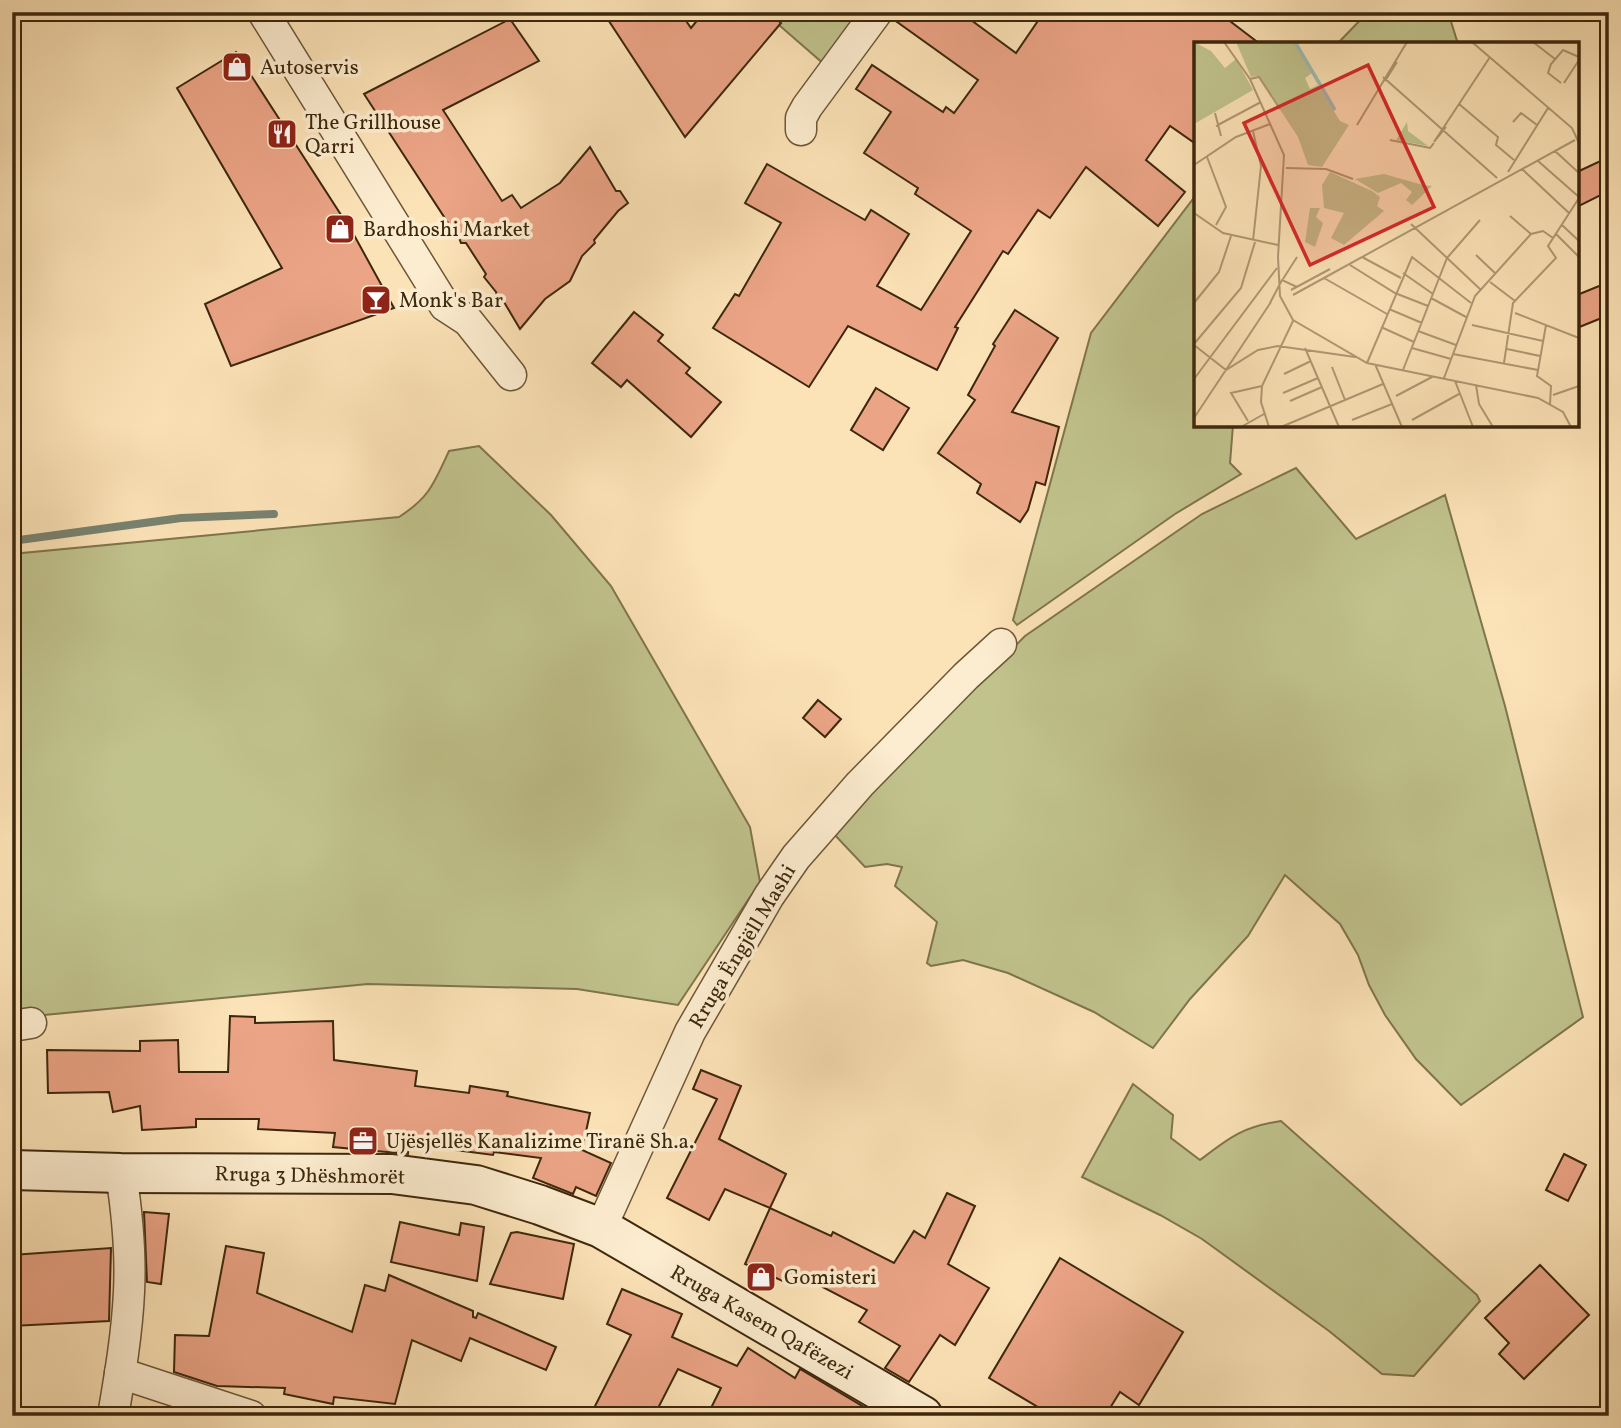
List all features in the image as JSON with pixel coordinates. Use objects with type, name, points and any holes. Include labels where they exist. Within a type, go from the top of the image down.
[{"type":"main road","name":"Rruga 3 Dhëshmorët","points":[[12,1170],[392,1174],[476,1185],[601,1228]]},
{"type":"main road","name":"Rruga Kasem Qafëzezi","points":[[601,1228],[923,1416]]},
{"type":"street","points":[[263,12],[445,306],[468,321],[511,375]]},
{"type":"street","points":[[801,130],[801,118],[807,107],[877,12]]},
{"type":"street","name":"Rruga Ëngjëll Mashi","points":[[601,1228],[690,1032],[782,876],[860,784],[1001,644]]},
{"type":"street","points":[[113,1416],[129,1291],[126,1206],[121,1173]]},
{"type":"street","points":[[120,1373],[251,1416]]},
{"type":"green space","points":[[764,12],[865,12],[825,65]]},
{"type":"green space","points":[[1368,12],[1448,12],[1457,42],[1339,42]]},
{"type":"green space","points":[[1194,198],[1194,427],[1233,427],[1230,463],[1241,474],[1175,514],[1017,625],[1013,620],[1091,333]]},
{"type":"green space","points":[[479,446],[551,515],[611,586],[750,827],[760,882],[678,1005],[577,989],[368,984],[12,1020],[12,554],[399,517],[418,503],[430,489],[449,451]]},
{"type":"green space","points":[[1296,468],[1356,539],[1445,495],[1505,706],[1583,1017],[1461,1105],[1416,1059],[1385,1015],[1369,985],[1358,955],[1340,924],[1285,875],[1248,936],[1190,999],[1153,1048],[1094,1012],[1008,973],[963,960],[931,966],[927,963],[937,922],[895,886],[902,867],[887,864],[865,867],[832,832],[1025,636],[1202,514]]},
{"type":"green space","points":[[1133,1084],[1173,1115],[1171,1138],[1200,1160],[1237,1134],[1256,1126],[1281,1121],[1477,1295],[1480,1301],[1414,1376],[1382,1374],[1329,1331],[1202,1239],[1082,1177]]},
{"type":"building","points":[[603,12],[680,12],[691,28],[704,12],[768,12],[781,23],[685,137]]},
{"type":"building","points":[[894,12],[960,12],[1016,53],[1044,12],[1218,12],[1257,42],[1194,42],[1194,143],[1170,126],[1146,160],[1185,192],[1158,226],[1086,167],[1050,218],[1038,210],[1008,254],[1003,251],[955,327],[958,328],[937,370],[848,326],[809,387],[713,328],[735,294],[739,296],[781,223],[745,203],[767,164],[865,220],[871,210],[909,234],[877,286],[921,310],[971,231],[915,194],[918,188],[864,153],[891,112],[856,89],[872,65],[943,112],[946,107],[954,113],[978,80],[893,19]]},
{"type":"building","points":[[510,19],[539,61],[443,110],[502,201],[512,195],[521,208],[560,183],[590,147],[616,191],[620,191],[628,203],[618,211],[582,256],[570,281],[545,299],[520,329],[504,302],[499,302],[496,292],[484,277],[486,274],[466,243],[461,243],[364,94]]},
{"type":"building","points":[[236,52],[354,235],[394,308],[231,366],[205,304],[282,268],[177,88]]},
{"type":"building","points":[[1609,157],[1609,191],[1579,206],[1579,171]]},
{"type":"building","points":[[1609,282],[1609,315],[1579,327],[1579,294]]},
{"type":"building","points":[[1015,310],[1058,338],[1012,412],[1059,427],[1045,485],[1036,482],[1028,510],[1020,522],[977,493],[981,484],[938,453],[975,400],[968,395],[995,346],[993,344]]},
{"type":"building","points":[[634,312],[663,335],[658,341],[690,368],[686,373],[721,402],[691,437],[627,380],[621,387],[592,363]]},
{"type":"building","points":[[876,388],[909,408],[883,450],[851,430]]},
{"type":"building","points":[[818,700],[841,719],[825,737],[803,718]]},
{"type":"building","points":[[230,1016],[255,1017],[255,1023],[333,1021],[334,1060],[417,1071],[415,1086],[469,1093],[470,1086],[508,1092],[507,1096],[590,1113],[582,1150],[611,1163],[596,1196],[576,1187],[573,1194],[533,1178],[541,1158],[409,1144],[408,1154],[333,1147],[335,1133],[258,1129],[259,1119],[196,1119],[196,1127],[142,1130],[140,1106],[113,1112],[109,1092],[48,1093],[47,1050],[140,1051],[140,1041],[178,1040],[179,1072],[228,1072]]},
{"type":"building","points":[[701,1070],[741,1086],[719,1139],[786,1174],[770,1208],[725,1189],[709,1220],[667,1198],[717,1099],[693,1089]]},
{"type":"building","points":[[1564,1154],[1586,1165],[1568,1201],[1546,1190]]},
{"type":"building","points":[[947,1193],[975,1206],[948,1264],[989,1288],[955,1345],[940,1335],[909,1382],[885,1368],[900,1346],[859,1322],[867,1310],[792,1271],[787,1283],[745,1264],[770,1208],[831,1236],[833,1232],[894,1263],[914,1231],[925,1238]]},
{"type":"building","points":[[144,1212],[169,1214],[161,1284],[147,1282]]},
{"type":"building","points":[[400,1222],[459,1235],[461,1223],[484,1227],[477,1281],[391,1262]]},
{"type":"building","points":[[511,1233],[574,1244],[563,1299],[490,1284]]},
{"type":"building","points":[[226,1246],[264,1253],[257,1293],[352,1332],[365,1285],[385,1291],[389,1275],[473,1311],[473,1317],[476,1318],[478,1313],[556,1347],[546,1370],[470,1338],[461,1361],[412,1340],[395,1404],[334,1397],[333,1404],[284,1394],[285,1388],[217,1386],[174,1372],[175,1335],[209,1336]]},
{"type":"building","points":[[111,1248],[109,1321],[12,1326],[12,1255]]},
{"type":"building","points":[[1060,1258],[1183,1332],[1139,1405],[1120,1392],[1105,1416],[1053,1416],[989,1378]]},
{"type":"building","points":[[1540,1265],[1589,1315],[1524,1379],[1499,1354],[1509,1343],[1485,1318]]},
{"type":"building","points":[[622,1289],[682,1314],[672,1337],[737,1366],[748,1348],[795,1378],[800,1369],[879,1416],[707,1416],[721,1388],[678,1369],[654,1416],[590,1416],[631,1335],[607,1324]]},
{"type":"waterway","points":[[12,541],[181,518],[274,514]]},
{"type":"place","name":"Autoservis","points":[[237,67]]},
{"type":"place","name":"The Grillhouse Qarri","points":[[282,134]]},
{"type":"place","name":"Bardhoshi Market","points":[[340,229]]},
{"type":"place","name":"Monk's Bar","points":[[376,300]]},
{"type":"place","name":"Ujësjellës Kanalizime Tiranë Sh.a.","points":[[363,1141]]},
{"type":"place","name":"Gomisteri","points":[[761,1277]]}]
